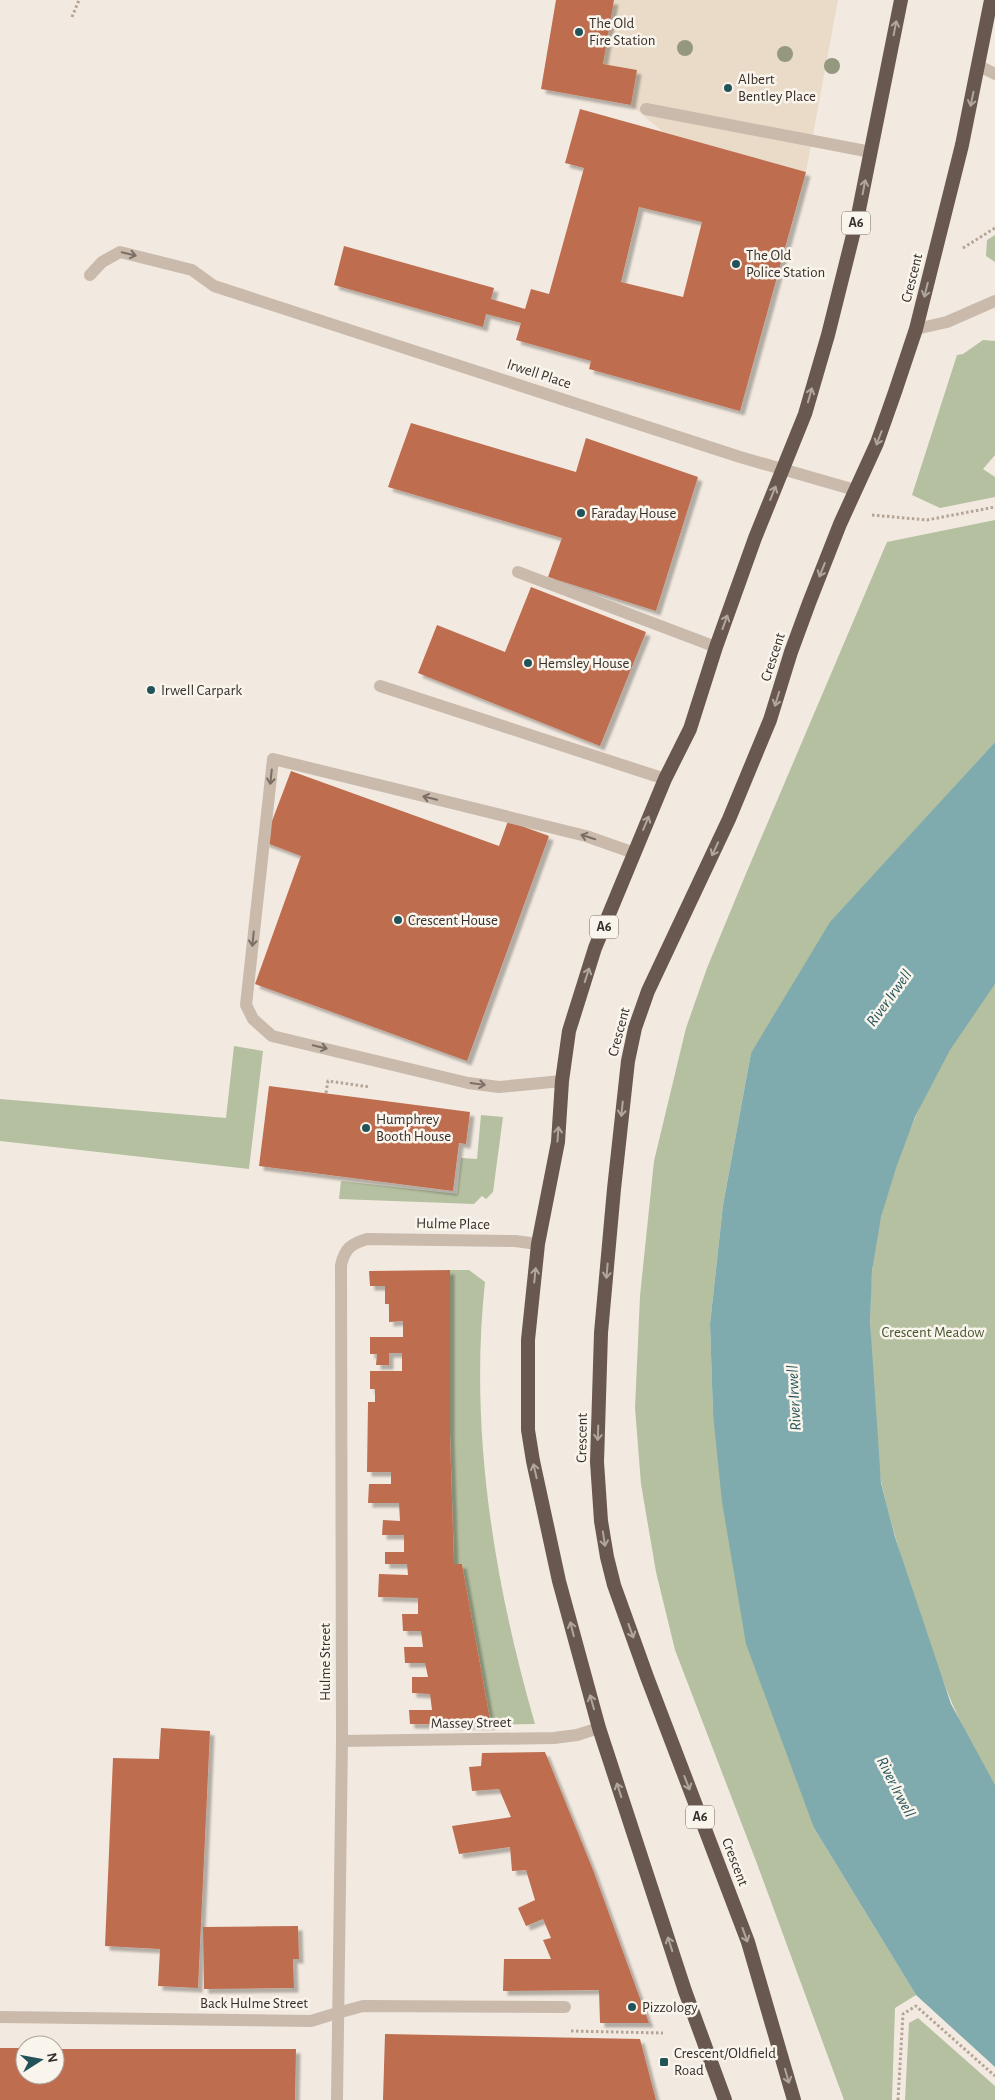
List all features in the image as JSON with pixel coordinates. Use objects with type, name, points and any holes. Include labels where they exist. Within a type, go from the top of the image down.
[{"type":"highway","name":"A6","points":[[725,2100],[685,1991],[599,1728],[559,1581],[528,1430],[528,1340],[538,1244],[558,1142],[562,1081],[569,1031],[595,948],[665,779],[690,729],[716,647],[755,538],[805,414],[828,335],[858,215],[901,0]]},
{"type":"highway","name":"Crescent","points":[[794,2100],[748,1942],[614,1585],[601,1521],[597,1442],[602,1333],[613,1199],[628,1061],[635,1028],[648,991],[729,819],[770,720],[791,652],[855,490],[877,443],[916,329],[979,66],[991,0]]},
{"type":"street","points":[[979,66],[995,74]]},
{"type":"street","points":[[646,109],[871,152]]},
{"type":"street","name":"Irwell Place","points":[[90,275],[102,262],[120,252],[192,270],[214,286],[740,457],[855,490]]},
{"type":"street","points":[[916,329],[947,322],[995,301]]},
{"type":"street","points":[[518,572],[716,647]]},
{"type":"street","points":[[380,686],[665,779]]},
{"type":"street","points":[[562,1081],[499,1087],[468,1083],[272,1036],[253,1018],[246,1006],[273,759],[586,836],[634,853]]},
{"type":"street","name":"Hulme Place","points":[[367,1239],[515,1241],[538,1244]]},
{"type":"street","name":"Hulme Street","points":[[337,2100],[342,1741],[341,1265],[344,1253],[351,1244],[367,1239]]},
{"type":"street","name":"Massey Street","points":[[342,1741],[554,1738],[577,1735],[599,1728]]},
{"type":"street","name":"Back Hulme Street","points":[[0,2017],[311,2021],[363,2006],[565,2007]]},
{"type":"path","points":[[72,17],[79,0]]},
{"type":"path","points":[[963,248],[995,228]]},
{"type":"path","points":[[876,516],[927,520],[995,507]]},
{"type":"path","points":[[898,2100],[903,2014],[916,2006],[995,2076]]},
{"type":"green space","points":[[995,235],[995,262],[986,256],[987,240]]},
{"type":"green space","points":[[983,340],[995,341],[995,455],[983,469],[995,477],[995,497],[940,508],[912,495],[957,355],[963,354]]},
{"type":"green space","points":[[995,520],[995,742],[904,842],[751,1053],[723,1205],[710,1324],[713,1414],[814,1828],[916,1995],[895,2008],[892,2100],[844,2100],[756,1861],[675,1650],[656,1572],[641,1484],[635,1408],[640,1296],[654,1161],[686,1028],[707,968],[745,876],[887,542]]},
{"type":"green space","name":"Crescent Meadow","points":[[995,984],[995,1785],[970,1741],[949,1696],[915,1601],[889,1515],[879,1467],[870,1324],[872,1272],[877,1236],[898,1159],[932,1082],[973,1013]]},
{"type":"green space","points":[[234,1046],[263,1051],[249,1169],[0,1141],[0,1099],[226,1118]]},
{"type":"green space","points":[[481,1115],[503,1117],[493,1192],[486,1199],[482,1196],[474,1204],[339,1199],[341,1181],[457,1194],[461,1158],[477,1159]]},
{"type":"green space","points":[[450,1270],[469,1270],[485,1282],[480,1394],[489,1505],[497,1561],[508,1616],[535,1724],[491,1725],[462,1564],[454,1564],[450,1436]]},
{"type":"green space","points":[[918,2018],[995,2086],[995,2100],[905,2100],[909,2023]]},
{"type":"shaded area","name":"Albert Bentley Place","points":[[614,0],[838,0],[806,172],[663,132],[631,105],[637,70],[603,64]]},
{"type":"water","name":"River Irwell","points":[[995,742],[995,984],[950,1050],[915,1117],[896,1168],[881,1217],[872,1271],[870,1321],[881,1483],[895,1537],[951,1704],[995,1785],[995,2067],[916,1995],[814,1828],[746,1644],[722,1502],[713,1414],[710,1324],[723,1205],[751,1053],[830,922]]},
{"type":"building","name":"The Old Fire Station","points":[[556,0],[614,0],[603,64],[637,70],[631,105],[541,89]]},
{"type":"building","name":"The Old Police Station","points":[[580,109],[806,172],[740,411],[589,369],[591,361],[516,340],[521,323],[486,314],[483,327],[334,285],[344,246],[494,288],[491,299],[525,309],[531,289],[549,294],[584,168],[565,163]],"holes":[[[639,207],[702,222],[683,297],[621,282]]]},
{"type":"building","name":"Faraday House","points":[[411,423],[576,472],[586,438],[698,477],[656,611],[548,577],[562,538],[388,487]]},
{"type":"building","name":"Hemsley House","points":[[531,587],[646,632],[600,746],[418,673],[437,625],[505,652]]},
{"type":"building","name":"Crescent House","points":[[291,771],[499,846],[508,821],[549,836],[467,1061],[255,984],[301,856],[264,842]]},
{"type":"building","name":"Humphrey Booth House","points":[[269,1086],[470,1112],[466,1144],[459,1143],[453,1191],[259,1166]]},
{"type":"building","points":[[450,1270],[450,1436],[454,1564],[462,1564],[491,1725],[410,1724],[409,1710],[432,1710],[430,1694],[412,1693],[412,1677],[428,1677],[425,1663],[405,1663],[404,1647],[423,1647],[421,1631],[403,1631],[402,1614],[418,1614],[418,1598],[378,1597],[379,1574],[408,1575],[407,1564],[385,1564],[385,1552],[404,1552],[404,1535],[382,1535],[383,1520],[400,1521],[399,1503],[368,1503],[369,1484],[391,1484],[391,1472],[367,1472],[368,1402],[375,1402],[375,1389],[370,1389],[370,1371],[402,1371],[402,1353],[389,1353],[389,1365],[376,1365],[377,1354],[370,1354],[370,1337],[403,1337],[403,1321],[389,1322],[389,1304],[385,1304],[385,1286],[370,1286],[369,1271]]},
{"type":"building","points":[[161,1728],[210,1731],[198,1988],[158,1986],[160,1949],[105,1946],[113,1758],[159,1759]]},
{"type":"building","points":[[545,1752],[593,1870],[649,2023],[600,2023],[599,1990],[503,1991],[504,1959],[551,1959],[543,1940],[551,1938],[543,1919],[526,1926],[518,1908],[535,1900],[526,1870],[512,1871],[510,1847],[459,1854],[452,1826],[511,1817],[499,1789],[472,1791],[469,1767],[481,1766],[482,1753]]},
{"type":"building","points":[[298,1926],[299,1959],[293,1959],[294,1988],[204,1989],[203,1927]]},
{"type":"building","points":[[385,2034],[640,2039],[656,2100],[383,2100]]},
{"type":"building","points":[[0,2048],[15,2048],[15,2085],[65,2085],[65,2049],[296,2049],[295,2100],[0,2100]]},
{"type":"place","name":"The Old Fire Station","points":[[579,32]]},
{"type":"place","name":"Albert Bentley Place","points":[[728,88]]},
{"type":"place","name":"The Old Police Station","points":[[736,264]]},
{"type":"place","name":"Faraday House","points":[[581,513]]},
{"type":"place","name":"Hemsley House","points":[[528,663]]},
{"type":"place","name":"Irwell Carpark","points":[[151,690]]},
{"type":"place","name":"Crescent House","points":[[398,920]]},
{"type":"place","name":"Humphrey Booth House","points":[[366,1128]]},
{"type":"place","name":"Pizzology","points":[[632,2007]]},
{"type":"place","name":"Crescent/Oldfield Road","points":[[664,2062]]}]
